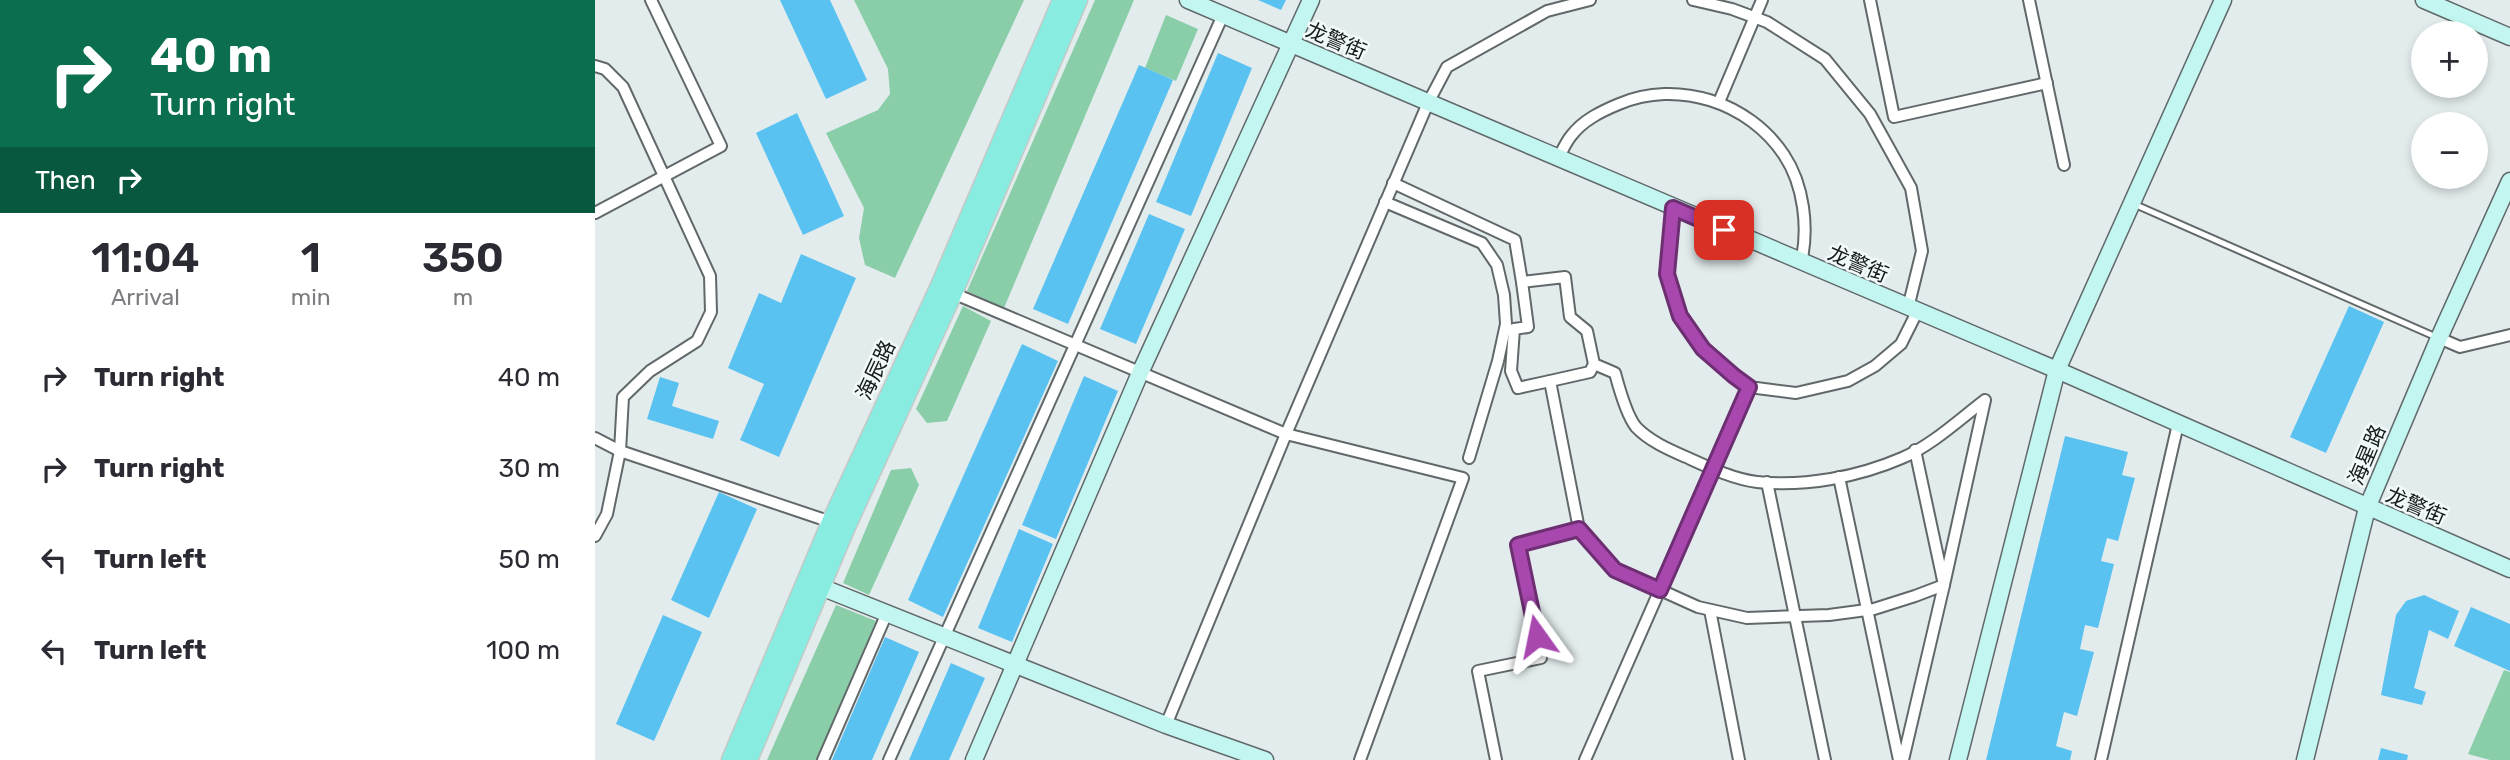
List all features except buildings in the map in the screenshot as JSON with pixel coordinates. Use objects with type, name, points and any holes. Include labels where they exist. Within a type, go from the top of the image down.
[{"type":"main road","name":"海辰路","points":[[946,291],[1062,0]]},
{"type":"main road","name":"海辰路","points":[[748,760],[839,524],[1078,0]]},
{"type":"main road","name":"海辰路","points":[[731,760],[814,584]]},
{"type":"street","points":[[595,213],[721,146],[652,0]]},
{"type":"street","name":"龙警街","points":[[1188,0],[2057,370],[2510,569]]},
{"type":"street","points":[[974,760],[1140,373],[1311,0]]},
{"type":"street","points":[[1166,725],[1393,183],[1447,66],[1547,11],[1590,0]]},
{"type":"street","points":[[1673,208],[1667,274],[1680,316],[1703,349],[1749,387],[1796,393],[1847,381],[1875,366],[1901,344],[1912,310],[1922,251],[1911,188],[1870,114],[1825,59],[1767,22],[1732,9],[1693,0]]},
{"type":"street","points":[[1719,102],[1762,0]]},
{"type":"street","points":[[1870,0],[1894,117]]},
{"type":"street","points":[[2029,0],[2064,165]]},
{"type":"street","points":[[1958,760],[2057,370],[2223,0]]},
{"type":"street","points":[[2424,0],[2510,37]]},
{"type":"street","points":[[889,760],[1223,15]]},
{"type":"street","points":[[595,66],[605,69],[623,87],[710,276],[711,312],[697,341],[650,371],[623,397],[620,451],[607,514],[595,536]]},
{"type":"street","points":[[1878,128],[1894,117],[2047,83]]},
{"type":"street","points":[[1557,159],[1572,134],[1598,113],[1638,96],[1687,93],[1719,102],[1757,124],[1784,155],[1801,191],[1805,246],[1801,263]]},
{"type":"street","name":"海星路","points":[[2305,760],[2367,508],[2439,338],[2510,181]]},
{"type":"street","points":[[1393,183],[1515,240],[1528,327],[1514,329],[1511,371],[1518,388],[1590,372],[1594,363],[1587,331],[1570,317],[1565,277],[1522,282]]},
{"type":"street","points":[[1385,202],[1482,243],[1497,265],[1504,295],[1506,324],[1498,361],[1469,458]]},
{"type":"street","points":[[946,291],[1286,434],[1463,478],[1360,760]]},
{"type":"street","points":[[2439,338],[2460,347],[2510,335]]},
{"type":"street","points":[[1594,363],[1615,373],[1636,427],[1665,448],[1713,469],[1755,482],[1801,482],[1853,475],[1905,457],[1948,429],[1985,400],[1944,585],[1901,760]]},
{"type":"street","points":[[1550,382],[1579,529],[1615,570],[1697,607],[1747,618],[1796,617],[1867,610],[1944,585]]},
{"type":"street","points":[[1585,760],[1749,387]]},
{"type":"street","points":[[2101,760],[2178,424]]},
{"type":"street","points":[[595,438],[620,451],[839,524]]},
{"type":"street","points":[[1915,450],[1944,585]]},
{"type":"street","points":[[1839,477],[1901,760]]},
{"type":"street","points":[[1767,482],[1825,760]]},
{"type":"street","points":[[1496,760],[1478,671],[1541,658],[1518,545],[1579,529]]},
{"type":"street","points":[[814,584],[1166,725],[1265,760]]},
{"type":"street","points":[[1710,610],[1739,760]]},
{"type":"street","points":[[823,760],[887,613]]},
{"type":"lane","points":[[2132,203],[2439,338]]},
{"type":"green space","points":[[854,0],[1024,0],[895,278],[865,265],[859,238],[864,208],[826,133],[878,110],[890,94],[888,69]]},
{"type":"green space","points":[[1095,0],[1134,0],[1004,308],[967,291]]},
{"type":"green space","points":[[1166,15],[1198,29],[1176,81],[1145,68]]},
{"type":"green space","points":[[963,306],[991,321],[947,421],[927,423],[916,409]]},
{"type":"green space","points":[[911,468],[919,485],[869,595],[843,583],[891,470]]},
{"type":"green space","points":[[836,605],[876,621],[816,760],[767,760]]},
{"type":"green space","points":[[2504,670],[2510,672],[2510,760],[2490,760],[2468,754]]},
{"type":"route","points":[[1537,636],[1518,545],[1579,529],[1615,570],[1660,590],[1749,387],[1703,349],[1680,316],[1667,274],[1673,208],[1724,230]]}]
